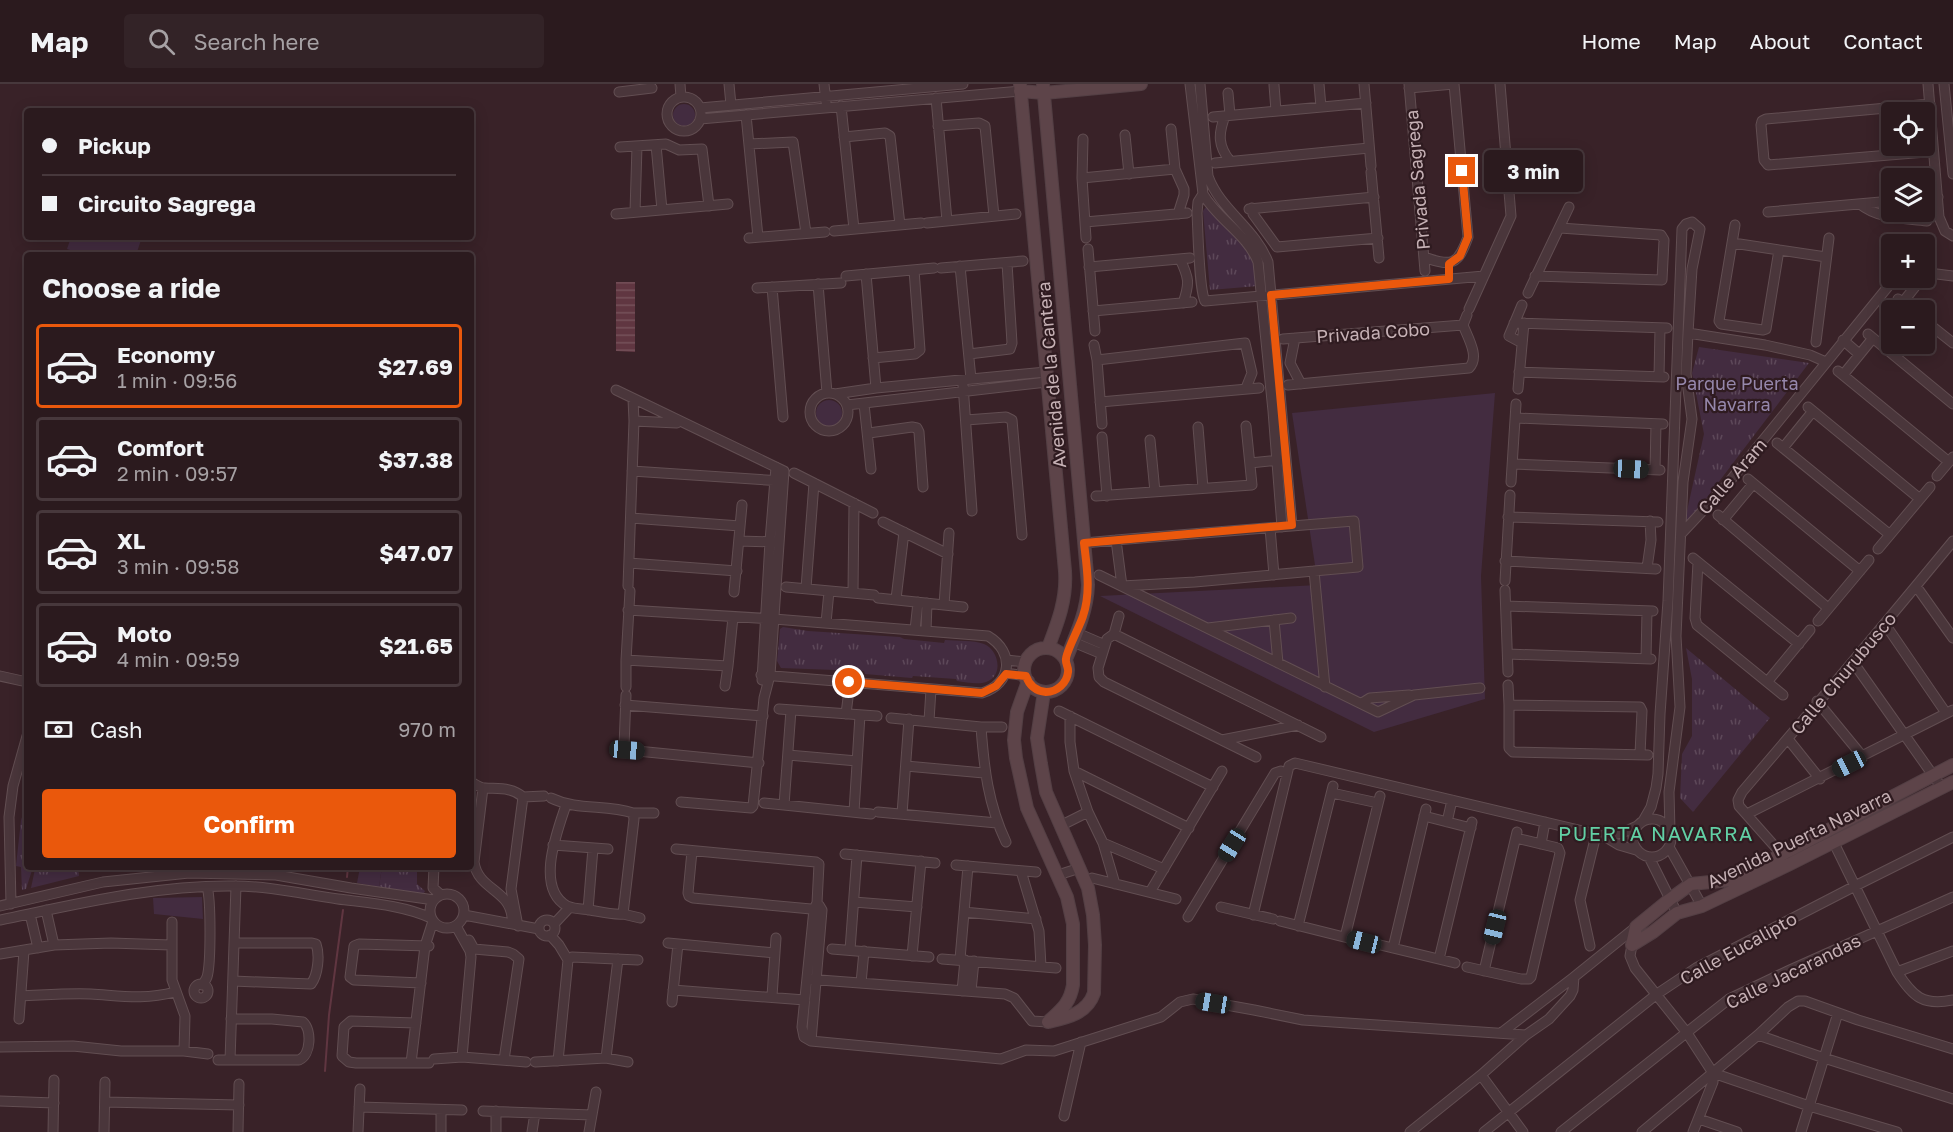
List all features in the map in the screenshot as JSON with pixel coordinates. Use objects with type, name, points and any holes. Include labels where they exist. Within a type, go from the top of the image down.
[{"type":"street","points":[[680,84],[681,97]]},
{"type":"street","points":[[729,84],[731,105]]},
{"type":"street","points":[[824,84],[827,108]]},
{"type":"street","points":[[700,108],[917,86],[963,84]]},
{"type":"street","points":[[700,119],[936,98],[1020,87],[1044,89],[1141,84]]},
{"type":"street","points":[[1190,84],[1197,107],[1203,193],[1254,252],[1267,295]]},
{"type":"street","points":[[1197,107],[1200,84]]},
{"type":"street","points":[[1319,84],[1322,107]]},
{"type":"street","points":[[1364,84],[1379,258]]},
{"type":"street","points":[[1424,257],[1449,264],[1460,256],[1468,237],[1454,84]]},
{"type":"street","name":"Privada Sagrega","points":[[1425,271],[1409,86],[1454,84]]},
{"type":"street","points":[[1288,385],[1469,368],[1472,364],[1474,353],[1463,325],[1511,216],[1500,84]]},
{"type":"street","points":[[1928,84],[1930,102]]},
{"type":"street","points":[[1944,84],[1953,174]]},
{"type":"street","points":[[1274,85],[1276,111]]},
{"type":"street","points":[[917,86],[919,99]]},
{"type":"street","points":[[619,92],[632,87],[652,88]]},
{"type":"street","name":"Avenida de la Cantera","points":[[1020,87],[1066,579],[1064,602],[1048,648]]},
{"type":"street","name":"Avenida de la Cantera","points":[[1044,89],[1088,596],[1066,659]]},
{"type":"street","points":[[1228,93],[1228,116],[1221,127],[1219,140],[1230,161]]},
{"type":"street","points":[[681,97],[692,99],[700,108],[700,119],[694,129],[683,132],[669,124],[666,112],[671,102],[681,97]]},
{"type":"street","points":[[936,98],[947,221]]},
{"type":"street","points":[[1213,117],[1366,103]]},
{"type":"street","points":[[841,106],[854,229]]},
{"type":"street","points":[[1881,108],[1766,119],[1761,125],[1764,160],[1768,165],[1881,156]]},
{"type":"street","points":[[746,115],[754,237],[1016,214]]},
{"type":"street","points":[[938,126],[979,123],[985,126],[994,216]]},
{"type":"street","points":[[1199,126],[1205,143],[1208,176],[1212,186],[1224,205],[1259,243],[1268,262],[1267,295],[1287,526]]},
{"type":"street","points":[[666,144],[675,129]]},
{"type":"street","points":[[1085,222],[1182,214],[1184,192],[1175,170],[1171,129]]},
{"type":"street","points":[[844,137],[885,133],[890,136],[900,225]]},
{"type":"street","points":[[1125,135],[1129,174]]},
{"type":"street","points":[[1083,140],[1082,178],[1086,238]]},
{"type":"street","points":[[1205,143],[1219,140]]},
{"type":"street","points":[[749,144],[793,142],[806,233]]},
{"type":"street","points":[[620,147],[666,144],[679,150],[702,149],[709,206]]},
{"type":"street","points":[[656,145],[662,210]]},
{"type":"street","points":[[635,212],[637,146]]},
{"type":"street","points":[[1215,163],[1370,148]]},
{"type":"street","points":[[1934,156],[1940,217],[1945,231],[1953,236]]},
{"type":"street","points":[[1082,178],[1175,170]]},
{"type":"street","points":[[1184,192],[1203,193]]},
{"type":"street","points":[[1203,193],[1198,202],[1197,213],[1205,301],[1484,276]]},
{"type":"street","points":[[1374,197],[1249,209],[1277,248],[1377,238]]},
{"type":"street","points":[[1768,212],[1881,202]]},
{"type":"street","points":[[616,213],[728,204]]},
{"type":"street","points":[[1860,204],[1868,211],[1881,214]]},
{"type":"street","points":[[1528,293],[1569,207]]},
{"type":"street","points":[[1247,230],[1258,221]]},
{"type":"street","points":[[1253,915],[1289,766],[1295,763],[1600,836],[1649,857],[1657,857],[1669,847],[1671,839],[1669,792],[1679,716],[1676,636],[1680,588],[1683,482],[1692,419],[1686,374],[1688,333],[1692,269],[1700,229],[1692,222],[1686,224],[1682,229],[1666,640],[1656,788],[1651,807],[1632,838],[1636,850]]},
{"type":"street","points":[[1736,225],[1719,321],[1721,324],[1766,329],[1779,250]]},
{"type":"street","points":[[1536,276],[1662,280],[1664,238],[1659,234],[1560,228]]},
{"type":"street","points":[[1816,342],[1829,238]]},
{"type":"street","points":[[1733,243],[1826,257]]},
{"type":"street","points":[[1088,249],[1095,331]]},
{"type":"street","points":[[1089,267],[1185,258],[1188,283],[1188,303],[1093,311]]},
{"type":"street","points":[[758,288],[818,284],[866,274],[1023,261]]},
{"type":"street","points":[[1663,261],[1681,262]]},
{"type":"street","points":[[969,354],[1006,350],[1011,347],[1007,263]]},
{"type":"street","name":"Privada Sagrega","points":[[1449,264],[1449,279]]},
{"type":"street","points":[[960,266],[969,354],[964,391],[972,511]]},
{"type":"street","points":[[873,358],[915,354],[920,350],[914,270]]},
{"type":"street","points":[[866,274],[876,388]]},
{"type":"street","points":[[1935,276],[1950,278]]},
{"type":"street","points":[[1188,283],[1202,282]]},
{"type":"street","points":[[818,284],[831,394]]},
{"type":"street","points":[[772,287],[783,417]]},
{"type":"street","name":"Calle Aram","points":[[1681,534],[1725,487],[1887,288]]},
{"type":"street","points":[[1901,300],[1913,288]]},
{"type":"street","points":[[1518,389],[1522,343],[1509,336],[1519,323],[1522,305]]},
{"type":"street","points":[[1519,323],[1663,328],[1659,350],[1661,377],[1519,372]]},
{"type":"street","name":"Privada Cobo","points":[[1283,339],[1463,325]]},
{"type":"street","points":[[1740,341],[1743,328]]},
{"type":"street","points":[[1935,329],[1953,343]]},
{"type":"street","points":[[1688,333],[1810,355],[1826,362]]},
{"type":"street","points":[[1937,476],[1951,460],[1840,373],[1859,354],[1871,336],[1953,404]]},
{"type":"street","points":[[1295,338],[1290,363],[1301,384]]},
{"type":"street","points":[[1843,340],[1859,354]]},
{"type":"street","points":[[1097,360],[1250,343],[1252,373],[1246,388]]},
{"type":"street","points":[[1094,345],[1102,424]]},
{"type":"street","points":[[1659,350],[1678,351]]},
{"type":"street","points":[[1252,367],[1290,363]]},
{"type":"street","points":[[831,394],[844,400],[848,411],[844,423],[834,430],[821,429],[812,421],[810,408],[817,398],[831,394],[967,379],[1047,377]]},
{"type":"street","points":[[847,405],[964,391],[1047,377]]},
{"type":"street","points":[[1100,402],[1259,388]]},
{"type":"street","points":[[616,390],[776,467],[780,481],[763,716],[754,802],[751,808],[681,802]]},
{"type":"street","points":[[633,399],[624,747],[627,750],[759,763]]},
{"type":"street","points":[[864,404],[869,433],[871,470]]},
{"type":"street","points":[[1511,482],[1516,404]]},
{"type":"street","points":[[1889,534],[1780,445],[1798,429],[1810,409],[1920,499]]},
{"type":"street","points":[[1784,415],[1798,429]]},
{"type":"street","points":[[966,420],[1006,417],[1012,420],[1022,535]]},
{"type":"street","points":[[1513,464],[1658,470],[1655,446],[1659,424],[1516,418]]},
{"type":"street","points":[[1675,418],[1692,419]]},
{"type":"street","points":[[634,421],[682,423]]},
{"type":"street","points":[[1096,496],[1252,485],[1246,426]]},
{"type":"street","points":[[1198,427],[1203,488]]},
{"type":"street","points":[[869,433],[917,428],[923,487]]},
{"type":"street","points":[[1674,434],[1691,435]]},
{"type":"street","points":[[1102,437],[1107,496]]},
{"type":"street","points":[[1150,440],[1155,492]]},
{"type":"street","points":[[1655,446],[1674,446]]},
{"type":"street","points":[[1250,463],[1281,460]]},
{"type":"street","points":[[632,471],[780,481]]},
{"type":"street","points":[[794,473],[873,513]]},
{"type":"street","points":[[1828,609],[1721,517],[1741,499],[1751,481],[1860,571]]},
{"type":"street","points":[[806,588],[814,483]]},
{"type":"street","points":[[1725,487],[1741,499]]},
{"type":"street","points":[[1878,549],[1930,487]]},
{"type":"street","points":[[1508,672],[1505,561],[1510,495]]},
{"type":"street","points":[[853,593],[855,503]]},
{"type":"street","points":[[734,592],[742,505]]},
{"type":"street","points":[[1505,561],[1652,569],[1651,540],[1654,521],[1508,517]]},
{"type":"street","points":[[630,518],[740,526]]},
{"type":"street","points":[[1084,543],[1354,520],[1358,567],[1122,586]]},
{"type":"street","points":[[883,522],[948,554]]},
{"type":"street","points":[[1270,528],[1274,575]]},
{"type":"street","points":[[896,599],[904,532]]},
{"type":"street","points":[[944,605],[949,533]]},
{"type":"street","points":[[1116,540],[1122,586]]},
{"type":"street","points":[[1651,540],[1670,541]]},
{"type":"street","points":[[739,542],[775,542]]},
{"type":"street","name":"Calle Churubusco","points":[[1747,814],[1738,806],[1742,792],[1817,701],[1951,547]]},
{"type":"street","points":[[1065,561],[1086,559]]},
{"type":"street","points":[[1783,695],[1697,625],[1695,618],[1696,560],[1798,644]]},
{"type":"street","points":[[1818,621],[1869,560]]},
{"type":"street","points":[[629,563],[737,571]]},
{"type":"street","points":[[1314,571],[1325,687]]},
{"type":"street","points":[[1099,575],[1378,712],[1414,694]]},
{"type":"street","points":[[1916,586],[1953,638]]},
{"type":"street","points":[[786,587],[963,607]]},
{"type":"street","points":[[1680,588],[1696,588]]},
{"type":"street","points":[[829,623],[832,591]]},
{"type":"street","points":[[915,630],[923,602]]},
{"type":"street","points":[[923,602],[926,631]]},
{"type":"street","points":[[1506,606],[1650,611],[1646,640],[1649,659],[1508,654]]},
{"type":"street","points":[[628,610],[770,618],[988,636],[999,643],[1007,660],[1006,674],[996,686],[982,693],[766,675]]},
{"type":"street","points":[[1119,616],[1114,634],[1109,637],[1103,649],[1097,672],[1099,677],[1104,682],[1256,757]]},
{"type":"street","points":[[725,686],[733,617]]},
{"type":"street","points":[[1208,628],[1291,618]]},
{"type":"street","points":[[1274,620],[1278,663]]},
{"type":"street","points":[[1790,864],[1747,814],[1950,712],[1885,624]]},
{"type":"street","points":[[1768,681],[1810,630]]},
{"type":"street","points":[[1114,634],[1321,737]]},
{"type":"street","points":[[1075,637],[1103,649]]},
{"type":"street","points":[[1646,640],[1666,640]]},
{"type":"street","points":[[1006,674],[1027,678],[1038,690],[1044,692],[1058,689],[1066,679],[1068,672],[1066,659],[1058,652],[1048,648],[1035,651],[1026,662],[1027,678],[1017,712],[1014,740],[1027,808],[1065,890],[1073,924],[1073,985],[1069,1000],[1048,1022]]},
{"type":"street","points":[[626,660],[728,666]]},
{"type":"street","points":[[1007,660],[1026,662]]},
{"type":"street","points":[[1853,662],[1941,788]]},
{"type":"street","points":[[0,676],[24,681]]},
{"type":"street","points":[[846,714],[849,682]]},
{"type":"street","points":[[1508,685],[1509,748],[1513,752],[1644,755],[1640,707],[1509,705]]},
{"type":"street","points":[[1362,703],[1370,698],[1480,688]]},
{"type":"street","points":[[929,721],[932,689]]},
{"type":"street","points":[[811,979],[1005,994],[1014,998],[1032,1021],[1048,1022],[1070,1017],[1088,1005],[1094,993],[1093,915],[1088,888],[1046,792],[1037,738],[1044,692]]},
{"type":"street","points":[[626,696],[763,716]]},
{"type":"street","points":[[1817,701],[1863,757]]},
{"type":"street","points":[[1660,713],[1670,706],[1679,716]]},
{"type":"street","points":[[779,710],[877,716]]},
{"type":"street","points":[[784,805],[791,710]]},
{"type":"street","points":[[1059,711],[1213,787]]},
{"type":"street","points":[[1660,713],[1668,725],[1679,716]]},
{"type":"street","points":[[854,812],[860,715]]},
{"type":"street","points":[[1070,716],[1070,742],[1074,771],[1088,812],[1103,843],[1115,884]]},
{"type":"street","points":[[891,718],[1002,727]]},
{"type":"street","points":[[902,814],[909,719]]},
{"type":"street","points":[[1222,740],[1298,725]]},
{"type":"street","points":[[981,727],[984,773],[997,823],[1006,842]]},
{"type":"street","points":[[1641,730],[1659,732]]},
{"type":"street","points":[[1788,739],[1820,779]]},
{"type":"street","points":[[11,904],[4,866],[4,817],[24,747]]},
{"type":"street","points":[[788,755],[856,761]]},
{"type":"street","name":"Avenida Puerta Navarra","points":[[1636,927],[1691,884],[1730,880],[1953,765]]},
{"type":"street","points":[[906,766],[984,773]]},
{"type":"street","points":[[1074,771],[1189,828]]},
{"type":"street","points":[[1150,892],[1222,771]]},
{"type":"street","points":[[1188,917],[1275,773],[1281,771],[1287,774]]},
{"type":"street","points":[[1355,798],[1360,778]]},
{"type":"street","name":"Avenida Puerta Navarra","points":[[1632,945],[1677,913],[1702,906],[1953,782]]},
{"type":"street","points":[[474,784],[483,788],[508,789],[523,797],[548,797],[566,805],[616,809],[633,813],[654,813]]},
{"type":"street","points":[[483,788],[475,869],[489,888],[507,892]]},
{"type":"street","points":[[1298,926],[1332,789],[1355,798],[1379,800],[1345,937]]},
{"type":"street","points":[[515,925],[507,892],[523,797]]},
{"type":"street","points":[[1447,822],[1452,800]]},
{"type":"street","points":[[764,803],[997,823]]},
{"type":"street","points":[[566,805],[554,844],[551,887],[557,897],[567,906],[640,918]]},
{"type":"street","points":[[1060,826],[1088,812]]},
{"type":"street","points":[[623,914],[633,813]]},
{"type":"street","points":[[1393,948],[1425,813],[1447,822],[1472,825],[1439,959]]},
{"type":"street","points":[[1600,836],[1622,833],[1651,819],[1659,820],[1670,831]]},
{"type":"street","points":[[1540,844],[1545,822]]},
{"type":"street","points":[[1467,967],[1484,971],[1521,979],[1531,977],[1560,853],[1558,848],[1516,835],[1484,971]]},
{"type":"street","points":[[1590,946],[1580,900],[1600,836]]},
{"type":"street","name":"Calle Eucalipto","points":[[1484,1132],[1657,994],[1696,968],[1953,837]]},
{"type":"street","points":[[1833,841],[1898,972],[1913,994],[1937,1003],[1953,1000]]},
{"type":"street","points":[[1103,843],[1164,870]]},
{"type":"street","points":[[554,844],[608,849]]},
{"type":"street","points":[[1669,847],[1702,906]]},
{"type":"street","points":[[588,910],[593,848]]},
{"type":"street","points":[[676,849],[816,862],[820,867],[811,979],[811,1041]]},
{"type":"street","points":[[692,851],[688,893],[693,898],[818,907]]},
{"type":"street","points":[[845,854],[935,863]]},
{"type":"street","points":[[850,950],[857,855]]},
{"type":"street","points":[[1649,857],[1677,913]]},
{"type":"street","points":[[912,956],[921,861]]},
{"type":"street","points":[[956,865],[1036,872]]},
{"type":"street","points":[[967,991],[964,912],[968,866]]},
{"type":"street","points":[[1058,875],[1080,868]]},
{"type":"street","points":[[0,906],[142,872],[189,870],[276,875],[351,888],[437,897],[448,894],[455,896],[461,900],[464,907],[460,921],[472,950],[462,1057]]},
{"type":"street","points":[[434,870],[433,888],[437,897]]},
{"type":"street","points":[[1021,871],[1036,919],[1041,966]]},
{"type":"street","points":[[274,889],[276,875]]},
{"type":"street","points":[[1092,878],[1176,899]]},
{"type":"street","points":[[103,882],[107,897]]},
{"type":"street","points":[[233,1060],[238,886]]},
{"type":"street","points":[[0,920],[107,897],[156,891],[238,886],[274,889],[417,912],[448,928],[460,921],[539,928],[543,934],[550,935],[568,960],[558,1060]]},
{"type":"street","points":[[202,985],[207,976],[210,940],[210,895],[207,887]]},
{"type":"street","points":[[411,1063],[424,958],[433,922],[431,905],[437,897]]},
{"type":"street","name":"Calle Jacarandas","points":[[1561,1132],[1730,999],[1953,897]]},
{"type":"street","points":[[854,902],[917,907]]},
{"type":"street","points":[[539,928],[543,922],[552,922],[567,906]]},
{"type":"street","points":[[1221,907],[1455,963]]},
{"type":"street","points":[[46,910],[54,945]]},
{"type":"street","points":[[964,912],[1036,919]]},
{"type":"street","points":[[30,914],[38,948]]},
{"type":"street","points":[[172,922],[172,980],[185,1016],[184,1051]]},
{"type":"street","points":[[550,935],[555,929],[552,922]]},
{"type":"street","points":[[1636,927],[1630,957],[1635,968],[1688,1034],[1713,1073],[1713,1082],[1693,1132]]},
{"type":"street","points":[[1501,1033],[1636,927]]},
{"type":"street","points":[[773,993],[776,938]]},
{"type":"street","points":[[236,943],[312,942],[316,944],[318,952],[315,979],[310,984],[236,982]]},
{"type":"street","points":[[0,954],[54,945],[101,943],[171,945]]},
{"type":"street","points":[[672,1002],[673,943],[775,953]]},
{"type":"street","points":[[421,983],[354,980],[350,977],[354,946],[427,946]]},
{"type":"street","points":[[832,949],[929,957]]},
{"type":"street","points":[[472,950],[508,952],[519,959],[504,1060]]},
{"type":"street","points":[[19,1018],[24,951]]},
{"type":"street","points":[[861,983],[864,951]]},
{"type":"street","points":[[1898,972],[1953,951]]},
{"type":"street","points":[[568,960],[572,957],[638,960]]},
{"type":"street","points":[[942,958],[1056,968]]},
{"type":"street","points":[[606,1058],[618,959]]},
{"type":"street","points":[[1410,1132],[1553,1015],[1565,1003],[1573,990],[1574,977]]},
{"type":"street","points":[[811,979],[805,997],[802,1033],[811,1041],[1001,1059],[1021,1051],[1054,1052],[1161,1017],[1180,1002],[1193,999],[1303,1020],[1526,1035]]},
{"type":"street","points":[[674,990],[773,993],[805,997]]},
{"type":"street","points":[[21,996],[85,994],[138,998],[175,992]]},
{"type":"street","points":[[1642,1132],[1788,1007],[1801,1001],[1953,1049]]},
{"type":"street","points":[[1801,1132],[1838,1013]]},
{"type":"street","points":[[218,1060],[302,1060],[306,1055],[309,1033],[303,1022],[234,1019]]},
{"type":"street","points":[[416,1023],[351,1021],[347,1023],[343,1032],[342,1056],[349,1062],[411,1063],[462,1057],[531,1062],[606,1058],[628,1062]]},
{"type":"street","points":[[1758,1035],[1824,1059],[1953,1099]]},
{"type":"street","points":[[1064,1116],[1081,1042]]},
{"type":"street","points":[[0,1047],[73,1046],[121,1051],[184,1051],[208,1054]]},
{"type":"street","points":[[1713,1073],[1809,1106],[1897,1132]]},
{"type":"street","points":[[1481,1075],[1523,1132]]},
{"type":"street","points":[[54,1080],[54,1132]]},
{"type":"street","points":[[104,1132],[105,1083]]},
{"type":"street","points":[[238,1132],[239,1084]]},
{"type":"street","points":[[358,1132],[360,1089]]},
{"type":"street","points":[[589,1132],[596,1092]]},
{"type":"street","points":[[0,1101],[54,1102]]},
{"type":"street","points":[[105,1102],[239,1105]]},
{"type":"street","points":[[358,1107],[462,1110]]},
{"type":"street","points":[[441,1110],[441,1132]]},
{"type":"street","points":[[483,1111],[592,1114]]},
{"type":"street","points":[[496,1111],[496,1132]]},
{"type":"street","points":[[532,1132],[535,1113]]},
{"type":"street","points":[[1699,1119],[1737,1132]]},
{"type":"green space","points":[[684,104],[692,107],[695,115],[692,123],[684,126],[676,123],[673,115],[676,107]]},
{"type":"green space","points":[[1207,207],[1244,244],[1254,262],[1258,286],[1210,290],[1203,211]]},
{"type":"green space","points":[[70,240],[141,240],[137,252],[76,252],[67,249]]},
{"type":"green space","name":"Parque Puerta Navarra","points":[[1699,347],[1809,363],[1683,529],[1704,434],[1692,373]]},
{"type":"green space","points":[[1495,393],[1481,576],[1485,699],[1374,732],[1100,596],[1318,585],[1292,413]]},
{"type":"green space","points":[[829,400],[838,404],[842,413],[838,422],[829,426],[820,422],[816,413],[820,404]]},
{"type":"green space","points":[[783,627],[944,643],[945,640],[970,641],[989,647],[996,657],[997,669],[992,679],[976,683],[956,679],[865,674],[864,671],[781,668],[777,661],[780,629]]},
{"type":"green space","points":[[1686,648],[1770,718],[1693,812],[1680,798],[1682,754],[1692,736],[1692,679]]},
{"type":"green space","points":[[24,811],[24,870],[32,870],[26,889],[22,890],[21,867],[16,866]]},
{"type":"green space","points":[[35,870],[78,870],[79,876],[31,888]]},
{"type":"green space","points":[[359,870],[382,870],[379,887],[357,883]]},
{"type":"green space","points":[[382,870],[417,870],[417,884],[425,891],[423,895],[379,887]]},
{"type":"green space","points":[[202,897],[203,919],[154,914],[153,898]]},
{"type":"shaded area","points":[[616,282],[635,282],[635,352],[616,351]]},
{"type":"waterway","points":[[347,877],[348,870]]},
{"type":"waterway","points":[[325,1071],[329,1015],[343,910]]},
{"type":"district","name":"PUERTA NAVARRA","points":[[1656,833]]},
{"type":"route","points":[[849,682],[982,693],[996,686],[1006,674],[1026,676],[1032,686],[1044,692],[1058,689],[1066,679],[1068,672],[1066,659],[1083,618],[1088,596],[1084,543],[1292,525],[1271,295],[1449,279],[1449,264],[1460,256],[1468,237],[1462,171]]}]
